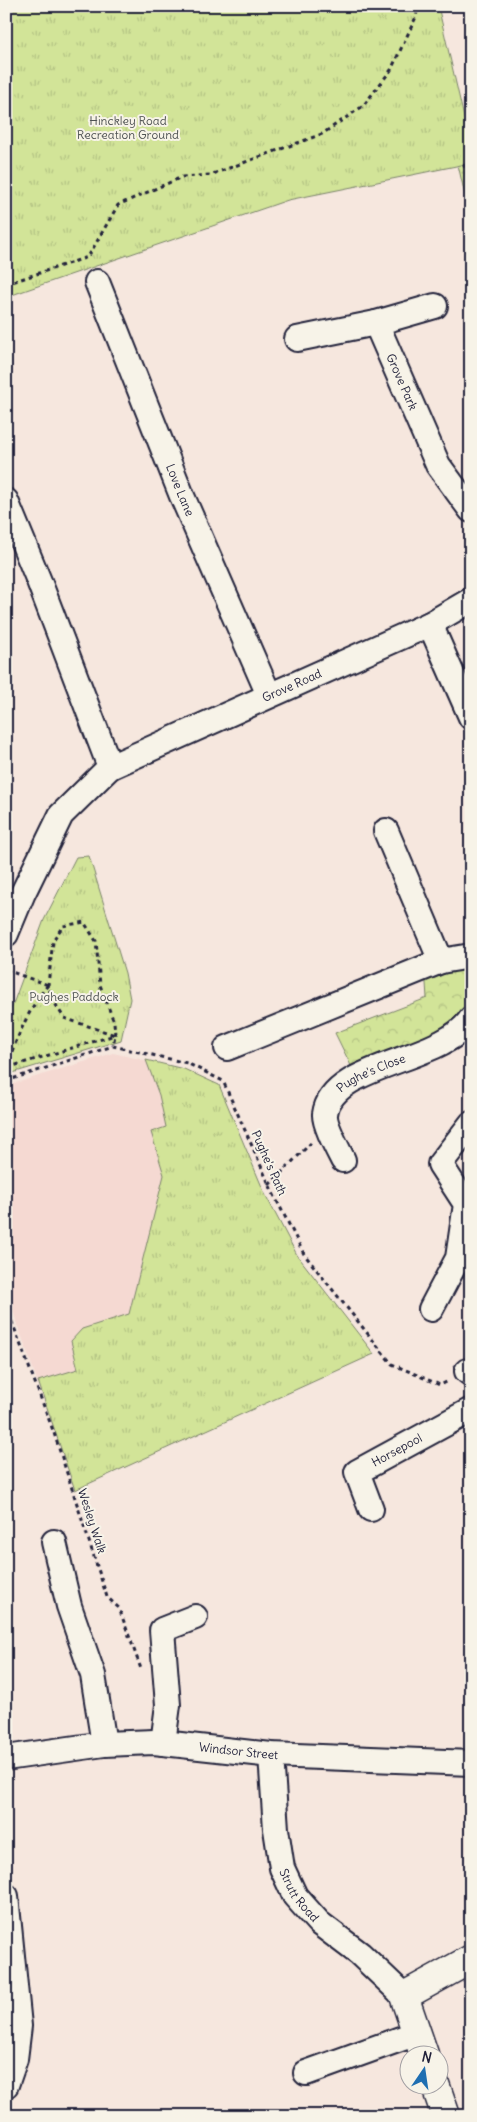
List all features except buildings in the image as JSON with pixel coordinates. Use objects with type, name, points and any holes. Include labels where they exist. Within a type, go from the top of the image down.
[{"type":"main road","points":[[421,2044],[404,1996],[471,1959]]},
{"type":"main road","points":[[438,2094],[446,2116]]},
{"type":"street","name":"Love Lane","points":[[97,282],[182,496],[269,695]]},
{"type":"street","points":[[297,339],[376,323],[435,306]]},
{"type":"street","name":"Grove Park","points":[[376,323],[438,466],[471,510]]},
{"type":"street","points":[[6,502],[15,545],[39,581],[110,767]]},
{"type":"street","name":"Grove Road","points":[[6,934],[15,892],[62,816],[110,767],[430,624],[471,600]]},
{"type":"street","points":[[430,624],[471,717]]},
{"type":"street","points":[[386,831],[441,961]]},
{"type":"street","points":[[227,1048],[441,961],[471,956]]},
{"type":"street","name":"Pughe's Close","points":[[343,1160],[325,1115],[330,1100],[356,1076],[450,1039],[465,1028],[471,1019]]},
{"type":"street","points":[[432,1308],[458,1258],[466,1204],[440,1164],[471,1124]]},
{"type":"street","name":"Horsepool","points":[[370,1508],[357,1472],[471,1410]]},
{"type":"street","points":[[54,1542],[69,1606],[93,1675],[104,1744]]},
{"type":"street","points":[[163,1743],[168,1705],[162,1630],[195,1617]]},
{"type":"street","name":"Windsor Street","points":[[6,1758],[104,1744],[163,1743],[271,1755],[471,1764]]},
{"type":"street","name":"Strutt Road","points":[[271,1755],[276,1829],[282,1868],[295,1896],[319,1923],[360,1954],[404,1996]]},
{"type":"street","points":[[6,1896],[8,1946],[19,2026],[15,2059],[6,2085]]},
{"type":"street","points":[[306,2073],[400,2049]]},
{"type":"path","points":[[6,284],[88,257],[118,205],[182,177],[210,175],[322,134],[363,106],[391,70],[416,17],[418,6]]},
{"type":"path","points":[[464,164],[471,190]]},
{"type":"path","points":[[6,1080],[113,1046],[114,1035],[114,1022],[100,985],[96,941],[84,922],[62,926],[53,940],[48,985],[53,1000],[64,1018],[114,1035]]},
{"type":"path","points":[[6,970],[48,985]]},
{"type":"path","points":[[48,985],[36,1000],[18,1034],[8,1061],[13,1066],[114,1035]]},
{"type":"path","name":"Pughe's Path","points":[[113,1046],[187,1063],[223,1081],[269,1185],[304,1254],[392,1364],[440,1386],[469,1373]]},
{"type":"path","points":[[269,1185],[329,1126]]},
{"type":"path","name":"Wesley Walk","points":[[6,1306],[54,1433],[107,1597],[119,1608],[142,1672]]},
{"type":"shaded area","points":[[113,1053],[184,1069],[219,1085],[265,1194],[297,1255],[374,1354],[75,1490],[6,1291],[6,1086]]},
{"type":"green space","name":"Hinckley Road Recreation Ground","points":[[6,6],[438,6],[465,122],[471,152],[471,163],[288,200],[6,297]]},
{"type":"green space","points":[[471,163],[471,221],[458,165]]},
{"type":"green space","name":"Pughes Paddock","points":[[89,856],[125,973],[130,999],[121,1040],[6,1075],[6,1023],[44,920],[76,857]]},
{"type":"green space","points":[[471,958],[471,1015],[356,1076],[335,1033],[427,998],[425,968]]},
{"type":"green space","points":[[146,1060],[184,1069],[219,1085],[265,1194],[297,1255],[374,1354],[75,1490],[38,1381],[78,1369],[71,1341],[82,1329],[129,1314],[164,1175],[151,1132],[166,1127],[159,1095]]}]
